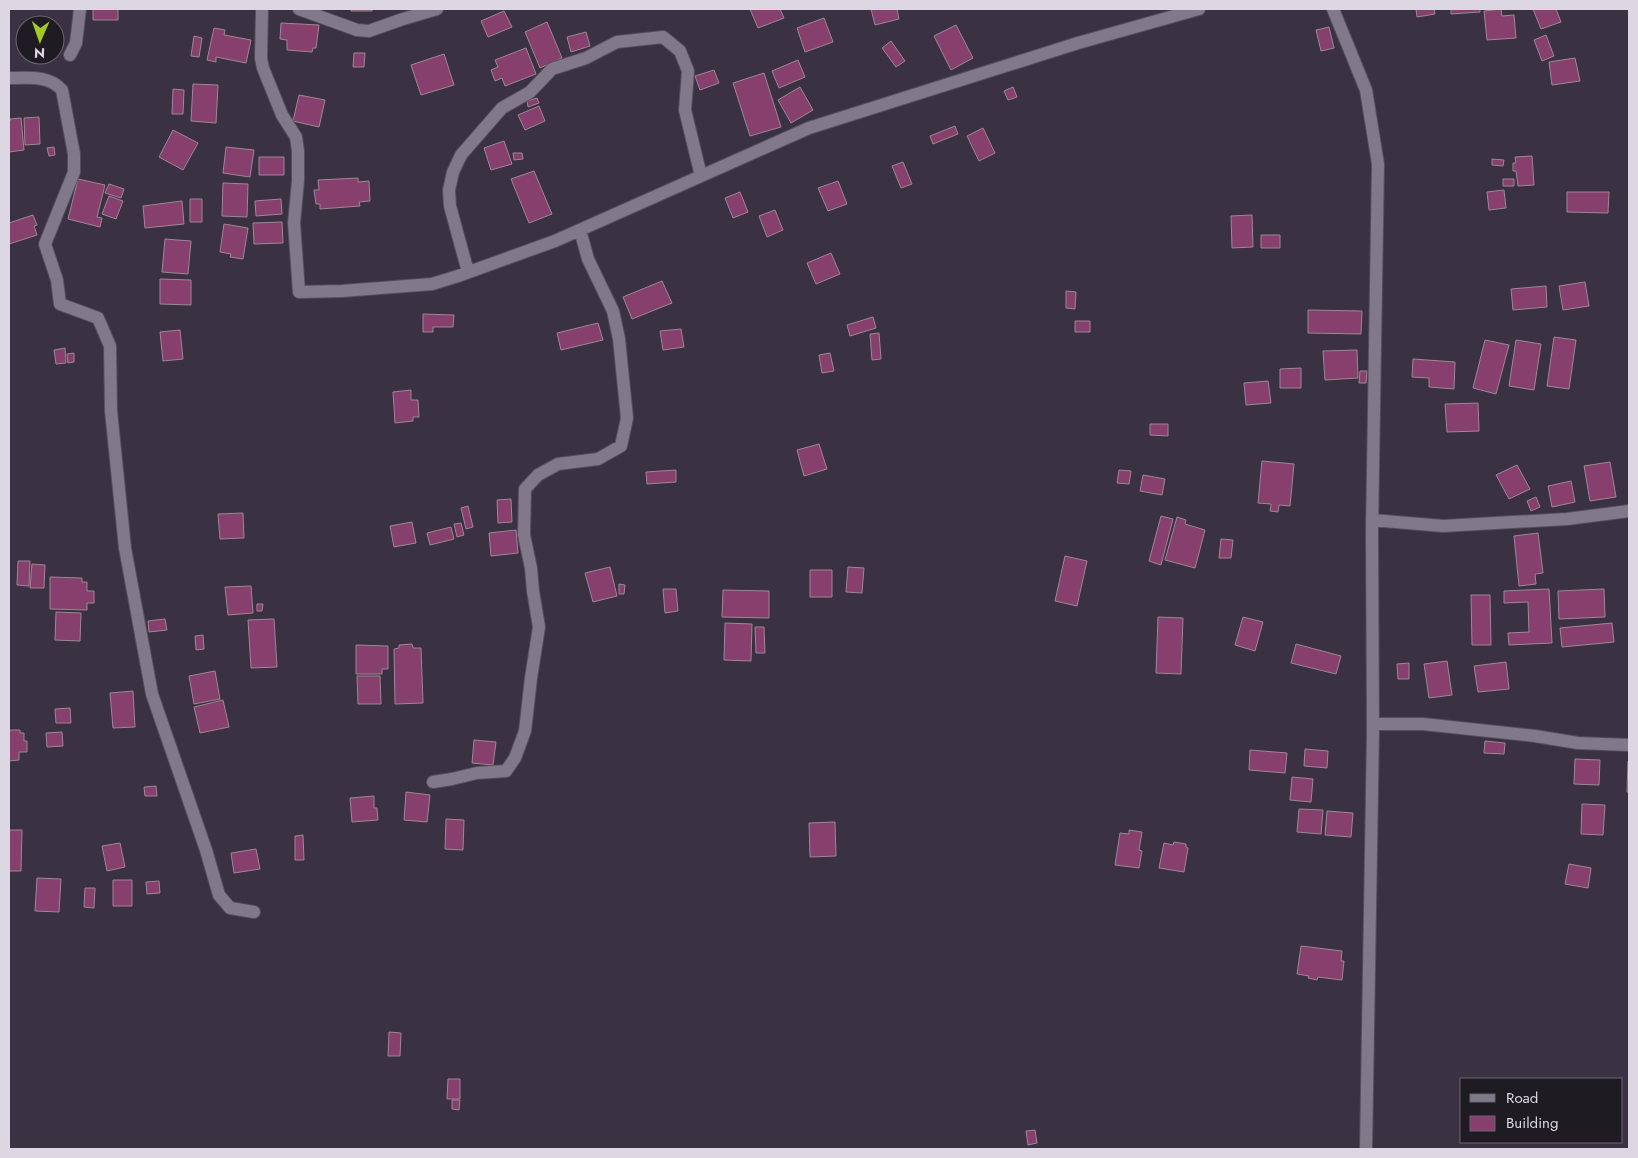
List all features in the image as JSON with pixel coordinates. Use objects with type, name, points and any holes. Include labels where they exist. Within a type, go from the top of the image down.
[{"type":"street","points":[[70,55],[76,43],[80,9]]},
{"type":"street","points":[[262,9],[261,58],[263,68],[282,115],[296,137],[298,151],[298,181],[294,223],[299,292],[342,291],[432,284],[522,254],[809,128],[1078,42],[1199,9]]},
{"type":"street","points":[[299,9],[357,30],[369,31],[437,9]]},
{"type":"street","points":[[1333,9],[1366,90],[1378,164],[1372,520],[1373,724],[1366,1149]]},
{"type":"street","points":[[468,272],[449,198],[453,172],[461,155],[502,108],[530,92],[552,69],[586,58],[617,42],[663,37],[680,51],[688,71],[685,110],[701,176]]},
{"type":"street","points":[[9,78],[45,78],[56,83],[62,90],[74,154],[74,172],[45,244],[57,280],[60,304],[98,318],[110,346],[111,411],[125,548],[152,694],[206,850],[219,895],[230,908],[254,912]]},
{"type":"street","points":[[433,782],[477,773],[506,771],[515,758],[526,731],[531,678],[539,626],[531,568],[524,535],[525,489],[538,475],[558,464],[598,459],[621,446],[627,418],[619,339],[613,311],[588,259],[580,230]]},
{"type":"street","points":[[1372,520],[1443,526],[1566,519],[1629,510]]},
{"type":"street","points":[[1373,724],[1423,724],[1535,736],[1578,743],[1629,745]]},
{"type":"building","points":[[93,9],[118,9],[118,20],[93,20]]},
{"type":"building","points":[[351,9],[372,9],[372,11],[351,11]]},
{"type":"building","points":[[750,9],[780,9],[784,18],[758,28]]},
{"type":"building","points":[[871,9],[897,9],[899,19],[875,25]]},
{"type":"building","points":[[1416,9],[1434,9],[1435,14],[1417,17]]},
{"type":"building","points":[[1451,9],[1480,9],[1480,12],[1451,14]]},
{"type":"building","points":[[1501,9],[1502,16],[1514,15],[1516,38],[1487,40],[1484,11]]},
{"type":"building","points":[[1533,9],[1556,9],[1561,22],[1541,29]]},
{"type":"building","points":[[504,11],[512,27],[488,37],[481,21]]},
{"type":"building","points":[[824,18],[833,42],[805,52],[797,28]]},
{"type":"building","points":[[547,22],[562,58],[540,68],[525,32]]},
{"type":"building","points":[[281,23],[319,25],[316,48],[313,48],[312,52],[287,50],[287,40],[280,39]]},
{"type":"building","points":[[956,25],[973,58],[951,70],[934,36]]},
{"type":"building","points":[[1329,27],[1334,48],[1321,51],[1316,30]]},
{"type":"building","points":[[214,28],[225,30],[224,35],[251,40],[246,63],[216,57],[216,62],[207,60]]},
{"type":"building","points":[[586,32],[590,46],[571,52],[567,37]]},
{"type":"building","points":[[1546,35],[1554,56],[1542,61],[1534,40]]},
{"type":"building","points":[[194,36],[202,38],[199,57],[191,56]]},
{"type":"building","points":[[891,41],[905,61],[896,67],[882,48]]},
{"type":"building","points":[[526,48],[536,74],[505,86],[502,78],[495,81],[491,70],[498,67],[495,60]]},
{"type":"building","points":[[354,53],[365,53],[364,67],[353,67]]},
{"type":"building","points":[[444,54],[454,85],[421,95],[411,65]]},
{"type":"building","points":[[1575,58],[1580,81],[1552,85],[1549,62]]},
{"type":"building","points":[[798,60],[805,77],[779,88],[772,71]]},
{"type":"building","points":[[714,70],[719,83],[700,90],[695,76]]},
{"type":"building","points":[[764,73],[781,127],[750,136],[733,83]]},
{"type":"building","points":[[193,84],[218,85],[216,123],[191,121]]},
{"type":"building","points":[[800,87],[813,110],[791,123],[778,100]]},
{"type":"building","points":[[1013,87],[1017,97],[1008,100],[1004,91]]},
{"type":"building","points":[[173,89],[184,90],[183,114],[172,114]]},
{"type":"building","points":[[299,95],[325,100],[319,127],[293,121]]},
{"type":"building","points":[[537,98],[539,103],[528,107],[527,101]]},
{"type":"building","points":[[539,106],[545,121],[525,130],[518,115]]},
{"type":"building","points":[[39,117],[40,144],[25,145],[24,118]]},
{"type":"building","points":[[21,118],[24,150],[9,152],[9,121],[10,119]]},
{"type":"building","points":[[955,126],[958,134],[933,144],[930,136]]},
{"type":"building","points":[[983,128],[995,153],[979,161],[967,136]]},
{"type":"building","points":[[173,130],[198,143],[183,170],[159,157]]},
{"type":"building","points":[[504,141],[512,164],[491,170],[484,148]]},
{"type":"building","points":[[54,147],[55,155],[49,156],[47,148]]},
{"type":"building","points":[[226,147],[254,150],[250,177],[223,173]]},
{"type":"building","points":[[513,153],[522,153],[523,159],[514,160]]},
{"type":"building","points":[[1532,156],[1534,185],[1518,186],[1516,171],[1513,171],[1513,163],[1516,163],[1515,157]]},
{"type":"building","points":[[259,157],[284,157],[284,175],[259,175]]},
{"type":"building","points":[[1492,159],[1504,160],[1503,166],[1492,165]]},
{"type":"building","points":[[903,162],[912,184],[901,188],[892,166]]},
{"type":"building","points":[[534,171],[552,214],[529,223],[511,179]]},
{"type":"building","points":[[358,178],[358,182],[369,181],[370,201],[359,202],[360,206],[320,209],[320,204],[316,204],[314,190],[319,190],[318,180]]},
{"type":"building","points":[[78,179],[105,185],[97,217],[102,218],[100,227],[68,219]]},
{"type":"building","points":[[1503,179],[1514,179],[1514,186],[1503,186]]},
{"type":"building","points":[[838,181],[847,204],[828,211],[818,188]]},
{"type":"building","points":[[223,183],[248,184],[247,217],[222,216]]},
{"type":"building","points":[[109,184],[124,189],[121,198],[105,193]]},
{"type":"building","points":[[1504,190],[1506,208],[1489,210],[1487,192]]},
{"type":"building","points":[[740,192],[748,212],[733,218],[725,198]]},
{"type":"building","points":[[1567,192],[1609,192],[1608,213],[1567,212]]},
{"type":"building","points":[[109,196],[123,201],[116,219],[102,214]]},
{"type":"building","points":[[190,199],[202,199],[202,222],[190,222]]},
{"type":"building","points":[[281,199],[282,214],[256,216],[255,201]]},
{"type":"building","points":[[182,201],[184,224],[145,228],[143,206]]},
{"type":"building","points":[[775,210],[783,230],[767,237],[759,216]]},
{"type":"building","points":[[33,215],[37,225],[34,226],[37,235],[9,244],[9,223]]},
{"type":"building","points":[[1252,215],[1253,247],[1232,248],[1231,216]]},
{"type":"building","points":[[282,222],[283,243],[254,244],[253,223]]},
{"type":"building","points":[[224,224],[248,228],[243,259],[230,257],[231,254],[220,252]]},
{"type":"building","points":[[1261,235],[1280,235],[1280,248],[1261,248]]},
{"type":"building","points":[[165,239],[191,241],[188,274],[162,272]]},
{"type":"building","points":[[831,253],[840,274],[816,284],[807,263]]},
{"type":"building","points":[[160,279],[191,280],[191,305],[160,304]]},
{"type":"building","points":[[662,281],[672,303],[632,319],[623,297]]},
{"type":"building","points":[[1585,282],[1589,306],[1563,310],[1559,286]]},
{"type":"building","points":[[1546,286],[1547,307],[1513,310],[1511,289]]},
{"type":"building","points":[[1066,291],[1076,292],[1075,309],[1066,308]]},
{"type":"building","points":[[1308,310],[1362,311],[1361,334],[1308,333]]},
{"type":"building","points":[[423,314],[454,315],[453,327],[433,327],[433,332],[423,332]]},
{"type":"building","points":[[873,317],[876,328],[850,336],[847,325]]},
{"type":"building","points":[[1075,321],[1090,321],[1090,332],[1075,332]]},
{"type":"building","points":[[598,323],[603,340],[561,350],[557,333]]},
{"type":"building","points":[[681,329],[684,347],[663,350],[660,331]]},
{"type":"building","points":[[180,330],[183,359],[163,361],[160,332]]},
{"type":"building","points":[[879,333],[881,359],[872,360],[870,334]]},
{"type":"building","points":[[1554,337],[1576,340],[1569,389],[1547,386]]},
{"type":"building","points":[[1485,340],[1509,345],[1496,394],[1473,388]]},
{"type":"building","points":[[1516,340],[1541,344],[1534,390],[1509,386]]},
{"type":"building","points":[[65,348],[66,363],[56,364],[54,350]]},
{"type":"building","points":[[1357,350],[1358,378],[1325,380],[1323,351]]},
{"type":"building","points":[[74,353],[74,362],[68,363],[67,354]]},
{"type":"building","points":[[830,353],[834,371],[822,373],[819,355]]},
{"type":"building","points":[[1413,359],[1455,362],[1454,389],[1429,387],[1429,378],[1412,377]]},
{"type":"building","points":[[1301,368],[1301,388],[1280,388],[1280,369]]},
{"type":"building","points":[[1360,371],[1367,371],[1366,383],[1359,383]]},
{"type":"building","points":[[1268,381],[1271,403],[1246,405],[1244,383]]},
{"type":"building","points":[[411,390],[411,400],[418,400],[419,417],[413,417],[413,421],[395,423],[393,392]]},
{"type":"building","points":[[1478,403],[1479,431],[1447,432],[1445,404]]},
{"type":"building","points":[[1150,424],[1168,424],[1168,436],[1150,435]]},
{"type":"building","points":[[819,444],[827,469],[804,476],[797,450]]},
{"type":"building","points":[[1262,461],[1294,464],[1290,506],[1279,505],[1278,512],[1270,511],[1271,504],[1258,503]]},
{"type":"building","points":[[1610,462],[1616,497],[1590,501],[1584,466]]},
{"type":"building","points":[[1517,465],[1530,489],[1509,499],[1496,475]]},
{"type":"building","points":[[676,470],[676,482],[647,484],[646,472]]},
{"type":"building","points":[[1119,470],[1131,471],[1129,484],[1117,483]]},
{"type":"building","points":[[1143,475],[1165,479],[1162,495],[1140,491]]},
{"type":"building","points":[[1571,481],[1575,502],[1552,507],[1548,486]]},
{"type":"building","points":[[1536,497],[1540,507],[1531,511],[1527,501]]},
{"type":"building","points":[[511,499],[512,522],[498,523],[497,500]]},
{"type":"building","points":[[468,506],[473,527],[466,529],[461,508]]},
{"type":"building","points":[[243,513],[244,538],[220,539],[218,514]]},
{"type":"building","points":[[1161,516],[1173,519],[1161,565],[1149,561]]},
{"type":"building","points":[[1177,517],[1186,520],[1185,524],[1205,530],[1195,568],[1165,560]]},
{"type":"building","points":[[412,522],[416,543],[394,547],[390,526]]},
{"type":"building","points":[[461,523],[464,535],[457,537],[454,524]]},
{"type":"building","points":[[451,527],[454,539],[430,545],[427,533]]},
{"type":"building","points":[[516,530],[518,553],[491,556],[489,533]]},
{"type":"building","points":[[1538,533],[1543,573],[1535,574],[1536,584],[1519,586],[1514,536]]},
{"type":"building","points":[[1221,539],[1233,540],[1231,558],[1219,558]]},
{"type":"building","points":[[1065,556],[1087,561],[1077,606],[1055,601]]},
{"type":"building","points":[[18,561],[30,561],[29,586],[17,585]]},
{"type":"building","points":[[32,564],[45,565],[44,588],[30,588]]},
{"type":"building","points":[[610,567],[617,596],[593,602],[585,573]]},
{"type":"building","points":[[848,567],[864,568],[862,593],[846,592]]},
{"type":"building","points":[[810,570],[832,570],[832,597],[810,597]]},
{"type":"building","points":[[50,577],[82,578],[82,582],[87,582],[87,591],[94,591],[94,603],[87,603],[87,610],[50,609]]},
{"type":"building","points":[[619,584],[625,585],[624,594],[619,594]]},
{"type":"building","points":[[251,586],[253,613],[228,615],[225,587]]},
{"type":"building","points":[[663,589],[676,589],[678,611],[665,613]]},
{"type":"building","points":[[1549,589],[1552,643],[1509,645],[1508,633],[1529,632],[1528,602],[1504,603],[1504,591]]},
{"type":"building","points":[[1604,589],[1605,617],[1559,619],[1558,591]]},
{"type":"building","points":[[723,590],[769,591],[769,618],[722,617]]},
{"type":"building","points":[[1471,595],[1490,595],[1491,645],[1472,645]]},
{"type":"building","points":[[257,604],[263,604],[262,611],[257,611]]},
{"type":"building","points":[[56,612],[81,613],[80,641],[55,640]]},
{"type":"building","points":[[1158,617],[1183,618],[1181,674],[1156,673]]},
{"type":"building","points":[[1243,617],[1263,622],[1255,651],[1235,645]]},
{"type":"building","points":[[165,619],[167,630],[149,632],[148,621]]},
{"type":"building","points":[[274,619],[277,667],[251,668],[248,620]]},
{"type":"building","points":[[725,623],[752,624],[751,661],[724,660]]},
{"type":"building","points":[[1612,623],[1614,642],[1562,647],[1560,628]]},
{"type":"building","points":[[755,627],[764,627],[765,653],[756,653]]},
{"type":"building","points":[[203,635],[204,649],[196,650],[195,636]]},
{"type":"building","points":[[412,644],[413,648],[421,648],[423,703],[395,704],[394,649],[399,648],[399,645]]},
{"type":"building","points":[[1296,644],[1341,656],[1336,674],[1291,663]]},
{"type":"building","points":[[356,645],[388,646],[388,669],[382,669],[382,674],[356,674]]},
{"type":"building","points":[[1447,661],[1452,695],[1429,698],[1424,664]]},
{"type":"building","points":[[1506,662],[1509,689],[1478,692],[1474,666]]},
{"type":"building","points":[[1409,663],[1409,679],[1398,679],[1397,664]]},
{"type":"building","points":[[215,671],[220,699],[194,704],[189,676]]},
{"type":"building","points":[[357,676],[380,676],[381,704],[358,704]]},
{"type":"building","points":[[133,691],[135,727],[113,728],[110,693]]},
{"type":"building","points":[[223,700],[229,727],[200,733],[194,707]]},
{"type":"building","points":[[70,708],[71,723],[56,723],[55,709]]},
{"type":"building","points":[[9,730],[20,730],[20,733],[24,733],[24,741],[27,741],[27,752],[19,752],[19,760],[9,761]]},
{"type":"building","points":[[62,732],[63,746],[47,747],[46,733]]},
{"type":"building","points":[[474,740],[496,742],[493,765],[472,763]]},
{"type":"building","points":[[1485,741],[1505,743],[1504,754],[1484,753]]},
{"type":"building","points":[[1305,749],[1328,751],[1327,768],[1304,766]]},
{"type":"building","points":[[1250,750],[1287,753],[1285,773],[1249,770]]},
{"type":"building","points":[[1575,759],[1600,760],[1599,785],[1574,784]]},
{"type":"building","points":[[1628,761],[1629,792],[1627,792]]},
{"type":"building","points":[[1292,777],[1313,779],[1311,802],[1290,800]]},
{"type":"building","points":[[156,786],[157,796],[145,796],[144,787]]},
{"type":"building","points":[[406,792],[430,795],[427,822],[404,820]]},
{"type":"building","points":[[374,796],[374,808],[377,808],[378,820],[352,822],[350,798]]},
{"type":"building","points":[[1582,804],[1605,805],[1603,835],[1581,834]]},
{"type":"building","points":[[1299,809],[1323,810],[1321,834],[1297,832]]},
{"type":"building","points":[[1327,811],[1353,813],[1351,837],[1325,835]]},
{"type":"building","points":[[446,819],[464,820],[463,850],[445,849]]},
{"type":"building","points":[[835,822],[836,856],[810,857],[809,823]]},
{"type":"building","points":[[9,830],[22,830],[21,871],[9,871]]},
{"type":"building","points":[[1129,830],[1142,832],[1139,850],[1142,851],[1139,868],[1115,865],[1120,833],[1129,834]]},
{"type":"building","points":[[303,835],[304,860],[295,860],[295,836]]},
{"type":"building","points":[[1174,842],[1186,844],[1188,848],[1184,872],[1159,868],[1164,843],[1173,845]]},
{"type":"building","points":[[120,843],[125,867],[107,871],[102,846]]},
{"type":"building","points":[[256,849],[260,869],[234,873],[231,853]]},
{"type":"building","points":[[1569,864],[1591,868],[1588,888],[1565,884]]},
{"type":"building","points":[[37,878],[61,879],[59,912],[35,911]]},
{"type":"building","points":[[113,880],[132,880],[132,906],[113,906]]},
{"type":"building","points":[[159,881],[160,893],[147,894],[146,882]]},
{"type":"building","points":[[85,888],[95,888],[94,908],[84,907]]},
{"type":"building","points":[[1301,946],[1342,951],[1341,961],[1344,961],[1342,980],[1318,977],[1317,980],[1308,978],[1309,976],[1297,974]]},
{"type":"building","points":[[389,1032],[401,1033],[400,1056],[388,1056]]},
{"type":"building","points":[[448,1079],[460,1079],[460,1099],[447,1099]]},
{"type":"building","points":[[452,1100],[460,1100],[459,1110],[452,1109]]},
{"type":"building","points":[[1035,1130],[1037,1143],[1028,1145],[1026,1131]]}]
